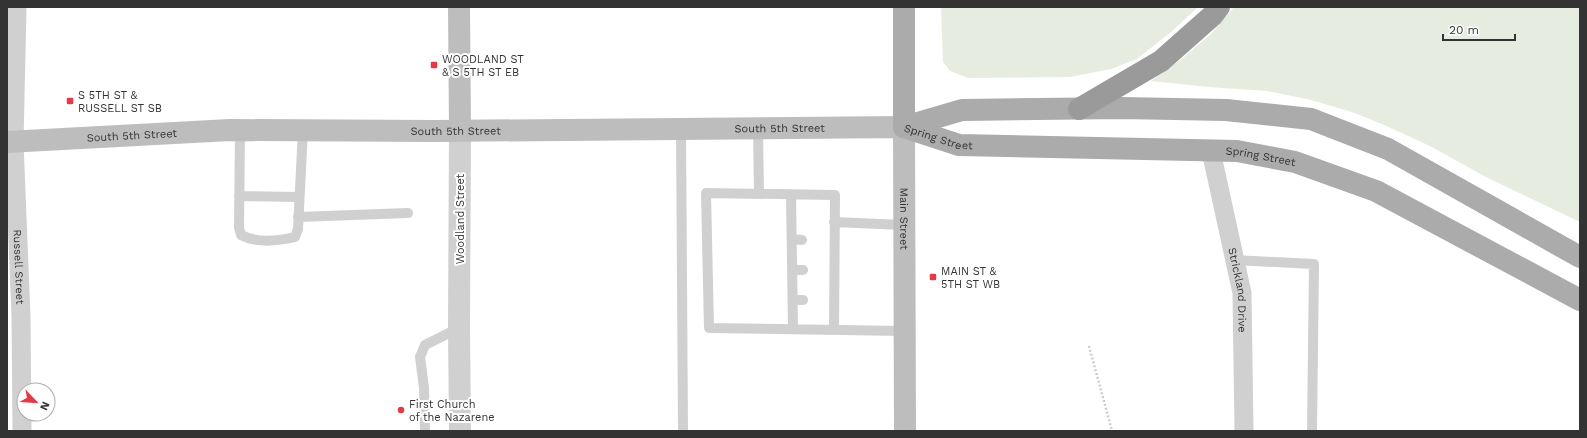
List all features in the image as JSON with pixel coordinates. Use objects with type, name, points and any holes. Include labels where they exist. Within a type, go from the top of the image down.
[{"type":"highway","points":[[1079,109],[1161,61],[1213,15],[1219,7]]},
{"type":"main road","name":"Woodland Street","points":[[459,7],[460,130]]},
{"type":"main road","name":"Main Street","points":[[904,9],[905,431]]},
{"type":"main road","name":"Spring Street","points":[[904,127],[962,110],[1123,108],[1226,110],[1311,119],[1388,149],[1580,257]]},
{"type":"main road","name":"South 5th Street","points":[[10,142],[240,130],[758,129],[904,127]]},
{"type":"main road","name":"Spring Street","points":[[904,127],[959,145],[1237,151],[1295,162],[1376,191],[1580,300]]},
{"type":"street","name":"Russell Street","points":[[17,7],[10,142],[21,316],[22,431]]},
{"type":"street","name":"Woodland Street","points":[[460,130],[460,431]]},
{"type":"street","name":"Strickland Drive","points":[[1211,151],[1242,293],[1244,431]]},
{"type":"lane","points":[[681,129],[683,431]]},
{"type":"lane","points":[[758,129],[760,194]]},
{"type":"lane","points":[[240,130],[239,228],[241,235],[250,240],[285,240],[295,237],[298,229],[303,130]]},
{"type":"lane","points":[[834,330],[830,300],[830,240],[834,222],[835,195],[706,193],[710,328],[793,329],[834,330],[904,331]]},
{"type":"lane","points":[[791,195],[797,240],[797,270],[793,300],[793,329]]},
{"type":"lane","points":[[239,196],[299,197]]},
{"type":"lane","points":[[298,217],[408,213]]},
{"type":"lane","points":[[834,222],[904,225]]},
{"type":"lane","points":[[1234,257],[1314,264],[1312,431]]},
{"type":"lane","points":[[793,300],[804,300]]},
{"type":"lane","points":[[425,431],[424,388],[420,357],[425,345],[459,328]]},
{"type":"path","points":[[1089,346],[1112,431]]},
{"type":"shaded area","points":[[941,7],[1198,7],[1171,32],[1137,59],[1111,69],[1070,77],[968,78],[950,71],[943,62]]},
{"type":"shaded area","points":[[1234,7],[1580,7],[1580,222],[1486,177],[1430,146],[1349,111],[1307,99],[1267,91],[1151,81],[1183,58],[1211,34]]},
{"type":"place","name":"WOODLAND ST & S 5TH ST EB","points":[[434,65]]},
{"type":"place","name":"S 5TH ST & RUSSELL ST SB","points":[[70,101]]},
{"type":"place","name":"MAIN ST & 5TH ST WB","points":[[933,277]]},
{"type":"place","name":"First Church of the Nazarene","points":[[401,410]]}]
